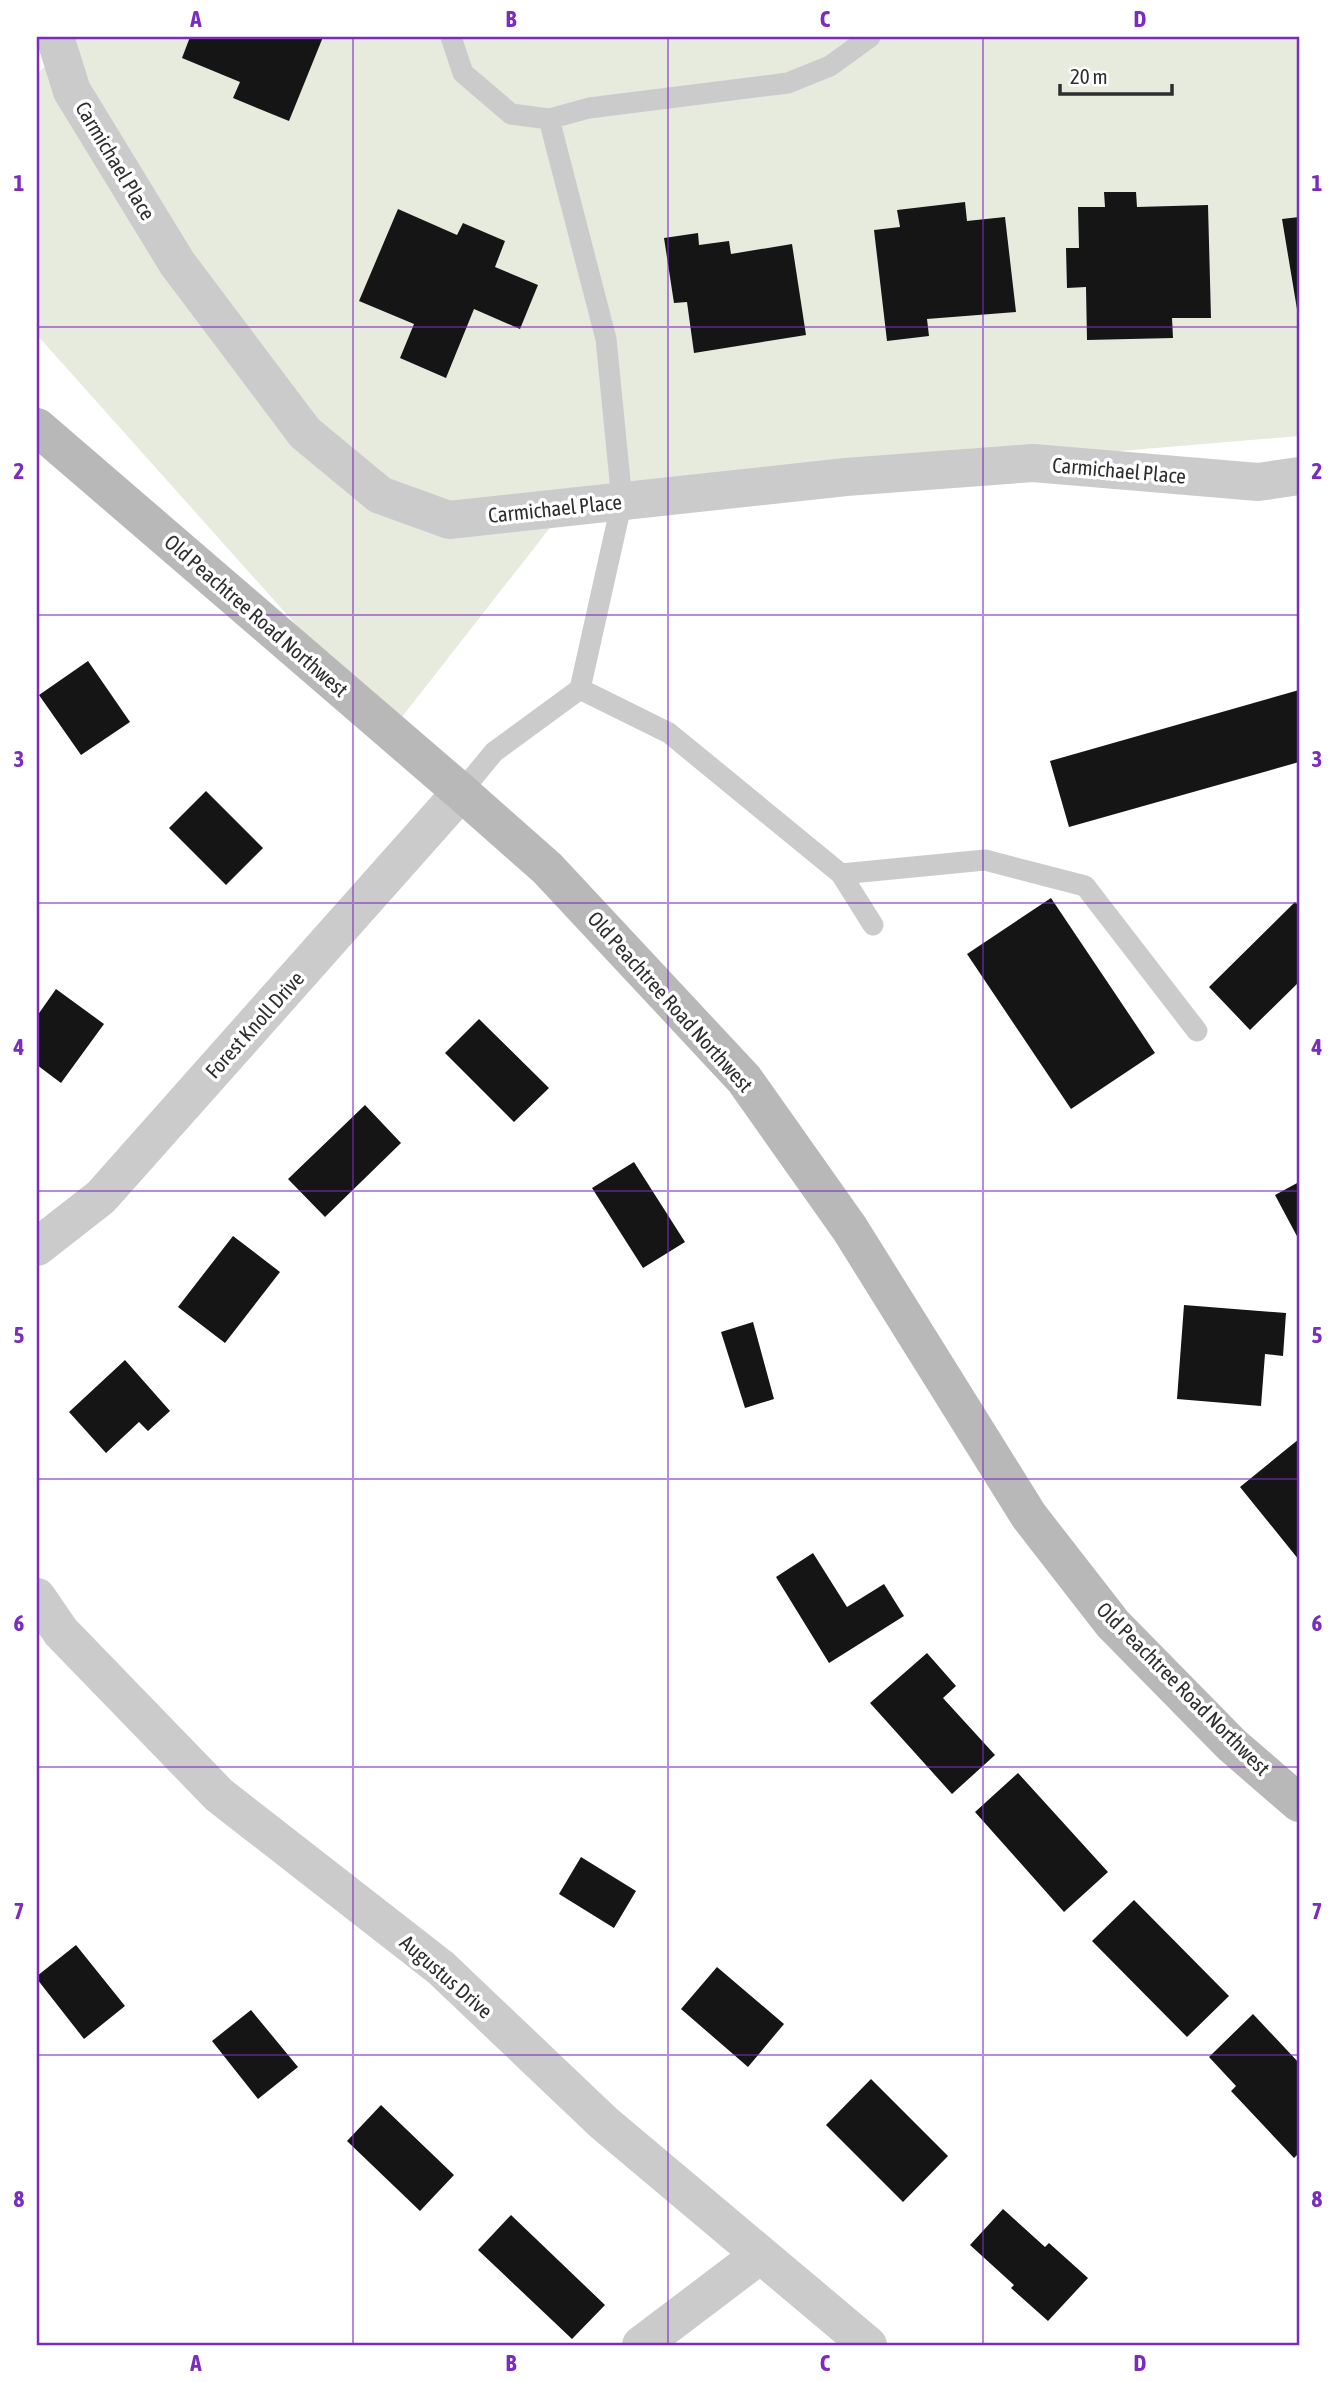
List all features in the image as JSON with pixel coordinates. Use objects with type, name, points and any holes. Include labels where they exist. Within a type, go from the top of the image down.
[{"type":"main road","name":"Old Peachtree Road Northwest","points":[[37,427],[547,868],[744,1079],[850,1229],[1029,1516],[1113,1624],[1232,1745],[1299,1803]]},
{"type":"street","name":"Carmichael Place","points":[[55,37],[72,91],[177,263],[305,433],[380,495],[449,520],[846,477],[1033,463],[1258,482],[1299,476]]},
{"type":"street","name":"Forest Knoll Drive","points":[[37,1247],[102,1197],[461,792]]},
{"type":"street","name":"Augustus Drive","points":[[37,1597],[61,1632],[219,1795],[441,1968],[604,2123],[868,2345]]},
{"type":"street","points":[[641,2345],[760,2255]]},
{"type":"lane","points":[[451,37],[463,73],[512,114],[549,119],[589,108],[788,83],[830,66],[870,37]]},
{"type":"lane","points":[[461,792],[494,752],[580,689],[622,501],[606,339],[549,119]]},
{"type":"lane","points":[[580,689],[669,733],[841,874],[873,925]]},
{"type":"lane","points":[[841,874],[985,860],[1085,886],[1197,1031]]},
{"type":"shaded area","points":[[75,37],[1299,37],[1299,436],[574,497],[391,731],[37,335],[37,74]]},
{"type":"building","points":[[190,37],[323,37],[289,121],[233,98],[240,82],[182,58]]},
{"type":"building","points":[[1104,192],[1136,192],[1137,207],[1208,205],[1211,318],[1172,318],[1173,338],[1087,340],[1086,287],[1067,288],[1066,248],[1079,248],[1078,207],[1105,207]]},
{"type":"building","points":[[965,202],[967,221],[1005,217],[1016,312],[927,319],[929,336],[887,341],[874,230],[900,227],[897,210]]},
{"type":"building","points":[[398,209],[457,235],[463,223],[505,241],[495,267],[538,285],[520,329],[474,309],[446,378],[400,358],[414,324],[359,301]]},
{"type":"building","points":[[1299,217],[1299,315],[1298,315],[1282,219]]},
{"type":"building","points":[[698,233],[699,245],[729,241],[731,254],[792,244],[806,335],[694,353],[687,302],[674,303],[664,238]]},
{"type":"building","points":[[88,661],[130,722],[81,755],[39,695]]},
{"type":"building","points":[[1299,690],[1299,762],[1069,827],[1050,761]]},
{"type":"building","points":[[206,791],[263,848],[226,885],[169,828]]},
{"type":"building","points":[[1051,898],[1155,1053],[1071,1109],[967,954]]},
{"type":"building","points":[[1295,902],[1299,906],[1299,982],[1250,1030],[1209,987]]},
{"type":"building","points":[[56,989],[104,1024],[61,1083],[37,1065],[37,1016]]},
{"type":"building","points":[[479,1019],[549,1088],[514,1122],[445,1053]]},
{"type":"building","points":[[365,1105],[401,1143],[325,1217],[288,1179]]},
{"type":"building","points":[[634,1162],[685,1242],[643,1268],[592,1188]]},
{"type":"building","points":[[1299,1182],[1299,1240],[1275,1195]]},
{"type":"building","points":[[233,1236],[280,1272],[225,1343],[178,1307]]},
{"type":"building","points":[[1184,1305],[1286,1313],[1283,1356],[1265,1354],[1261,1406],[1177,1399]]},
{"type":"building","points":[[753,1322],[774,1399],[745,1408],[721,1332]]},
{"type":"building","points":[[125,1360],[170,1411],[148,1431],[139,1422],[106,1453],[69,1412]]},
{"type":"building","points":[[1299,1439],[1299,1560],[1240,1487]]},
{"type":"building","points":[[813,1553],[847,1607],[884,1584],[904,1616],[829,1663],[776,1577]]},
{"type":"building","points":[[927,1653],[956,1686],[943,1698],[995,1755],[952,1794],[870,1703]]},
{"type":"building","points":[[1018,1773],[1108,1872],[1064,1912],[975,1812]]},
{"type":"building","points":[[581,1857],[636,1891],[614,1928],[559,1894]]},
{"type":"building","points":[[1134,1900],[1229,1996],[1187,2037],[1092,1941]]},
{"type":"building","points":[[76,1945],[125,2006],[84,2039],[37,1979],[37,1976]]},
{"type":"building","points":[[717,1967],[784,2024],[748,2067],[681,2009]]},
{"type":"building","points":[[251,2010],[298,2067],[258,2099],[212,2041]]},
{"type":"building","points":[[1253,2014],[1299,2063],[1299,2153],[1294,2158],[1231,2091],[1236,2086],[1209,2057]]},
{"type":"building","points":[[871,2079],[948,2156],[903,2202],[826,2125]]},
{"type":"building","points":[[381,2105],[454,2175],[420,2211],[347,2141]]},
{"type":"building","points":[[1003,2209],[1045,2247],[1049,2243],[1088,2278],[1048,2321],[1011,2288],[1014,2285],[970,2245]]},
{"type":"building","points":[[511,2215],[605,2305],[572,2339],[478,2250]]}]
